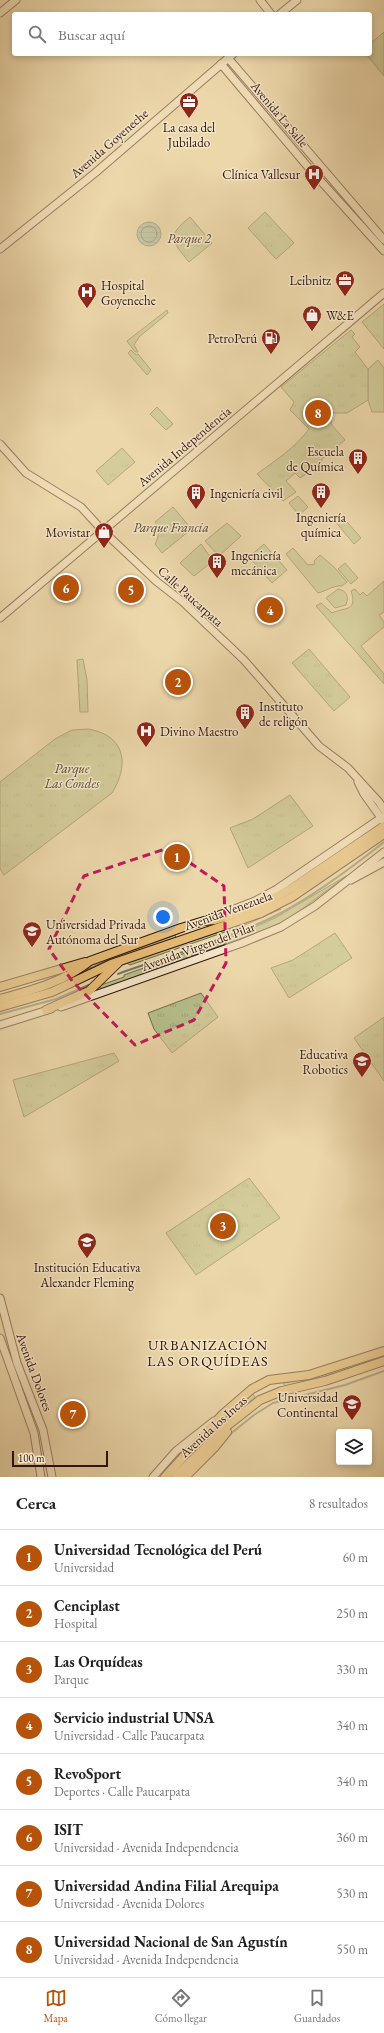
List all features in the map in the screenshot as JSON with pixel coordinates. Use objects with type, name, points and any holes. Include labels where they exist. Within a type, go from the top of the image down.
[{"type":"main road","points":[[0,13],[16,0]]},
{"type":"main road","points":[[260,0],[269,12]]},
{"type":"main road","points":[[282,12],[297,0]]},
{"type":"main road","name":"Avenida Goyeneche","points":[[0,249],[94,174],[230,56]]},
{"type":"main road","name":"Avenida La Salle","points":[[230,56],[379,239],[384,251]]},
{"type":"main road","name":"Avenida La Salle","points":[[221,64],[308,167],[379,239]]},
{"type":"main road","name":"Avenida Independencia","points":[[0,618],[384,292]]},
{"type":"main road","name":"Calle Paucarpata","points":[[0,444],[26,473],[81,507],[103,531],[156,581],[183,602],[235,654],[244,660],[319,746],[348,768],[379,802],[384,810]]},
{"type":"main road","name":"Calle Paucarpata","points":[[356,778],[364,794],[383,820]]},
{"type":"main road","name":"Avenida Venezuela","points":[[0,999],[51,984],[79,970],[90,961],[204,921],[216,920],[245,912],[272,900],[383,820]]},
{"type":"main road","name":"Avenida Venezuela","points":[[0,1007],[52,992],[96,970],[248,918],[275,907],[384,834]]},
{"type":"main road","name":"Avenida Virgen del Pilar","points":[[0,1024],[100,994],[268,934],[315,906],[384,852]]},
{"type":"main road","points":[[345,882],[355,880],[384,862]]},
{"type":"main road","points":[[0,987],[90,961]]},
{"type":"main road","points":[[46,1010],[89,991],[120,961]]},
{"type":"main road","name":"Avenida Dolores","points":[[0,1298],[16,1363],[43,1430],[52,1477]]},
{"type":"main road","name":"Avenida Dolores","points":[[0,1338],[34,1433],[41,1477]]},
{"type":"main road","name":"Avenida los Incas","points":[[153,1477],[181,1447],[252,1389],[269,1380],[302,1376],[384,1351]]},
{"type":"main road","name":"Avenida los Incas","points":[[176,1477],[241,1414],[260,1400],[282,1391],[305,1386],[384,1361]]},
{"type":"main road","points":[[302,1376],[305,1386]]},
{"type":"main road","points":[[252,1389],[260,1394],[260,1400]]},
{"type":"main road","name":"Avenida los Incas","points":[[165,1477],[223,1414]]},
{"type":"main road","points":[[185,1477],[214,1448],[241,1414]]},
{"type":"highlighted area","points":[[168,848],[224,886],[226,963],[194,1020],[135,1045],[73,982],[49,949],[84,876]]},
{"type":"green space","points":[[384,32],[384,76],[368,56],[372,56],[372,42]]},
{"type":"green space","points":[[265,212],[294,243],[276,259],[248,228]]},
{"type":"green space","name":"Parque 2","points":[[190,217],[212,243],[189,262],[179,249],[174,239],[177,229]]},
{"type":"green space","points":[[384,304],[384,349],[362,322]]},
{"type":"green space","points":[[167,310],[168,313],[139,337],[134,345],[138,352],[135,352],[127,341]]},
{"type":"green space","points":[[351,330],[355,334],[352,337],[360,347],[355,352],[368,369],[368,400],[347,413],[331,413],[331,424],[345,440],[322,459],[321,464],[300,478],[295,473],[286,481],[296,492],[283,501],[257,474],[291,448],[309,429],[290,410],[294,402],[281,387]]},
{"type":"green space","points":[[131,350],[136,355],[138,354],[151,370],[147,375],[128,353]]},
{"type":"green space","points":[[378,360],[384,368],[384,412],[372,412],[368,400],[368,369]]},
{"type":"green space","points":[[157,407],[173,424],[166,430],[150,414]]},
{"type":"green space","points":[[122,448],[135,462],[108,485],[96,471]]},
{"type":"green space","points":[[298,496],[308,507],[299,515],[289,503]]},
{"type":"green space","name":"Parque Francia","points":[[173,507],[189,526],[187,528],[189,531],[162,553],[155,544],[158,527],[155,522]]},
{"type":"green space","points":[[341,515],[361,538],[354,544],[334,520]]},
{"type":"green space","points":[[227,523],[241,536],[219,556],[205,541]]},
{"type":"green space","points":[[201,544],[213,561],[194,576],[180,563]]},
{"type":"green space","points":[[264,544],[287,570],[272,583],[249,557]]},
{"type":"green space","points":[[293,548],[308,565],[315,564],[314,561],[320,555],[334,567],[347,582],[342,586],[333,587],[318,593],[286,554]]},
{"type":"green space","points":[[345,563],[358,578],[351,584],[338,569]]},
{"type":"green space","points":[[384,581],[384,612],[379,615],[384,622],[384,627],[361,646],[384,674],[384,684],[316,606],[321,603],[332,613],[349,608],[353,602],[351,591],[355,589],[360,595],[363,592],[367,596]]},
{"type":"green space","points":[[338,589],[346,594],[347,602],[346,605],[335,608],[326,598]]},
{"type":"green space","points":[[309,649],[350,697],[334,711],[292,663]]},
{"type":"green space","points":[[83,659],[87,680],[88,712],[80,712],[77,660]]},
{"type":"green space","name":"Parque Las Condes","points":[[88,729],[102,733],[113,740],[121,754],[121,770],[112,793],[4,875],[0,869],[0,782],[55,739],[72,730]]},
{"type":"green space","points":[[290,795],[313,826],[248,868],[230,828],[253,819]]},
{"type":"green space","points":[[346,876],[294,915],[278,925],[192,956],[191,951],[232,937],[275,918]]},
{"type":"green space","points":[[281,909],[245,925],[130,965],[127,963],[251,921]]},
{"type":"green space","points":[[335,933],[352,958],[289,998],[271,968],[293,960]]},
{"type":"green space","points":[[175,935],[176,938],[86,970],[114,957]]},
{"type":"green space","points":[[188,952],[189,957],[103,989],[99,987],[124,977],[124,975]]},
{"type":"green space","points":[[201,993],[218,1017],[172,1053],[154,1029],[148,1013]]},
{"type":"green space","points":[[384,1017],[384,1081],[354,1038]]},
{"type":"green space","points":[[114,1053],[119,1061],[24,1117],[13,1080]]},
{"type":"green space","points":[[249,1178],[280,1218],[196,1275],[166,1233]]},
{"type":"green space","points":[[373,1358],[374,1361],[326,1376],[285,1386],[283,1383],[324,1374]]},
{"type":"green space","points":[[253,1394],[255,1397],[197,1449]]},
{"type":"water","points":[[149,222],[154,223],[160,229],[160,239],[154,245],[149,246],[144,245],[138,239],[137,234],[138,229],[144,223]]},
{"type":"waterway","points":[[118,974],[237,933],[275,916],[304,900],[331,882],[384,842]]},
{"type":"waterway","points":[[0,1014],[56,999],[89,985]]},
{"type":"waterway","points":[[229,1435],[254,1415],[273,1403],[345,1385],[384,1371]]},
{"type":"place","name":"La casa del Jubilado","points":[[189,119]]},
{"type":"place","name":"Clínica Vallesur","points":[[314,191]]},
{"type":"place","name":"Leibnitz","points":[[345,297]]},
{"type":"place","name":"Hospital Goyeneche","points":[[87,309]]},
{"type":"place","name":"W&E","points":[[312,332]]},
{"type":"place","name":"PetroPerú","points":[[271,355]]},
{"type":"place","name":"Universidad Nacional de San Agustín","points":[[318,413]]},
{"type":"place","name":"Escuela de Química","points":[[358,475]]},
{"type":"place","name":"Ingeniería química","points":[[321,509]]},
{"type":"place","name":"Ingeniería civil","points":[[196,510]]},
{"type":"place","name":"Movistar","points":[[104,549]]},
{"type":"place","name":"Ingeniería mecánica","points":[[217,579]]},
{"type":"place","name":"ISIT","points":[[66,588]]},
{"type":"place","name":"RevoSport","points":[[131,590]]},
{"type":"place","name":"Servicio industrial UNSA","points":[[270,610]]},
{"type":"place","name":"Cenciplast","points":[[178,682]]},
{"type":"place","name":"Instituto de religón","points":[[245,730]]},
{"type":"place","name":"Divino Maestro","points":[[146,748]]},
{"type":"place","name":"Universidad Tecnológica del Perú","points":[[177,857]]},
{"type":"place","name":"Universidad Privada Autónoma del Sur","points":[[32,948]]},
{"type":"place","name":"Educativa Robotics","points":[[362,1078]]},
{"type":"place","name":"Las Orquídeas","points":[[223,1226]]},
{"type":"place","name":"Institución Educativa Alexander Fleming","points":[[87,1259]]},
{"type":"place","name":"Universidad Andina Filial Arequipa","points":[[73,1414]]},
{"type":"place","name":"Universidad Continental","points":[[352,1421]]},
{"type":"district","name":"URBANIZACIÓN LAS ORQUÍDEAS","points":[[208,1354]]}]
